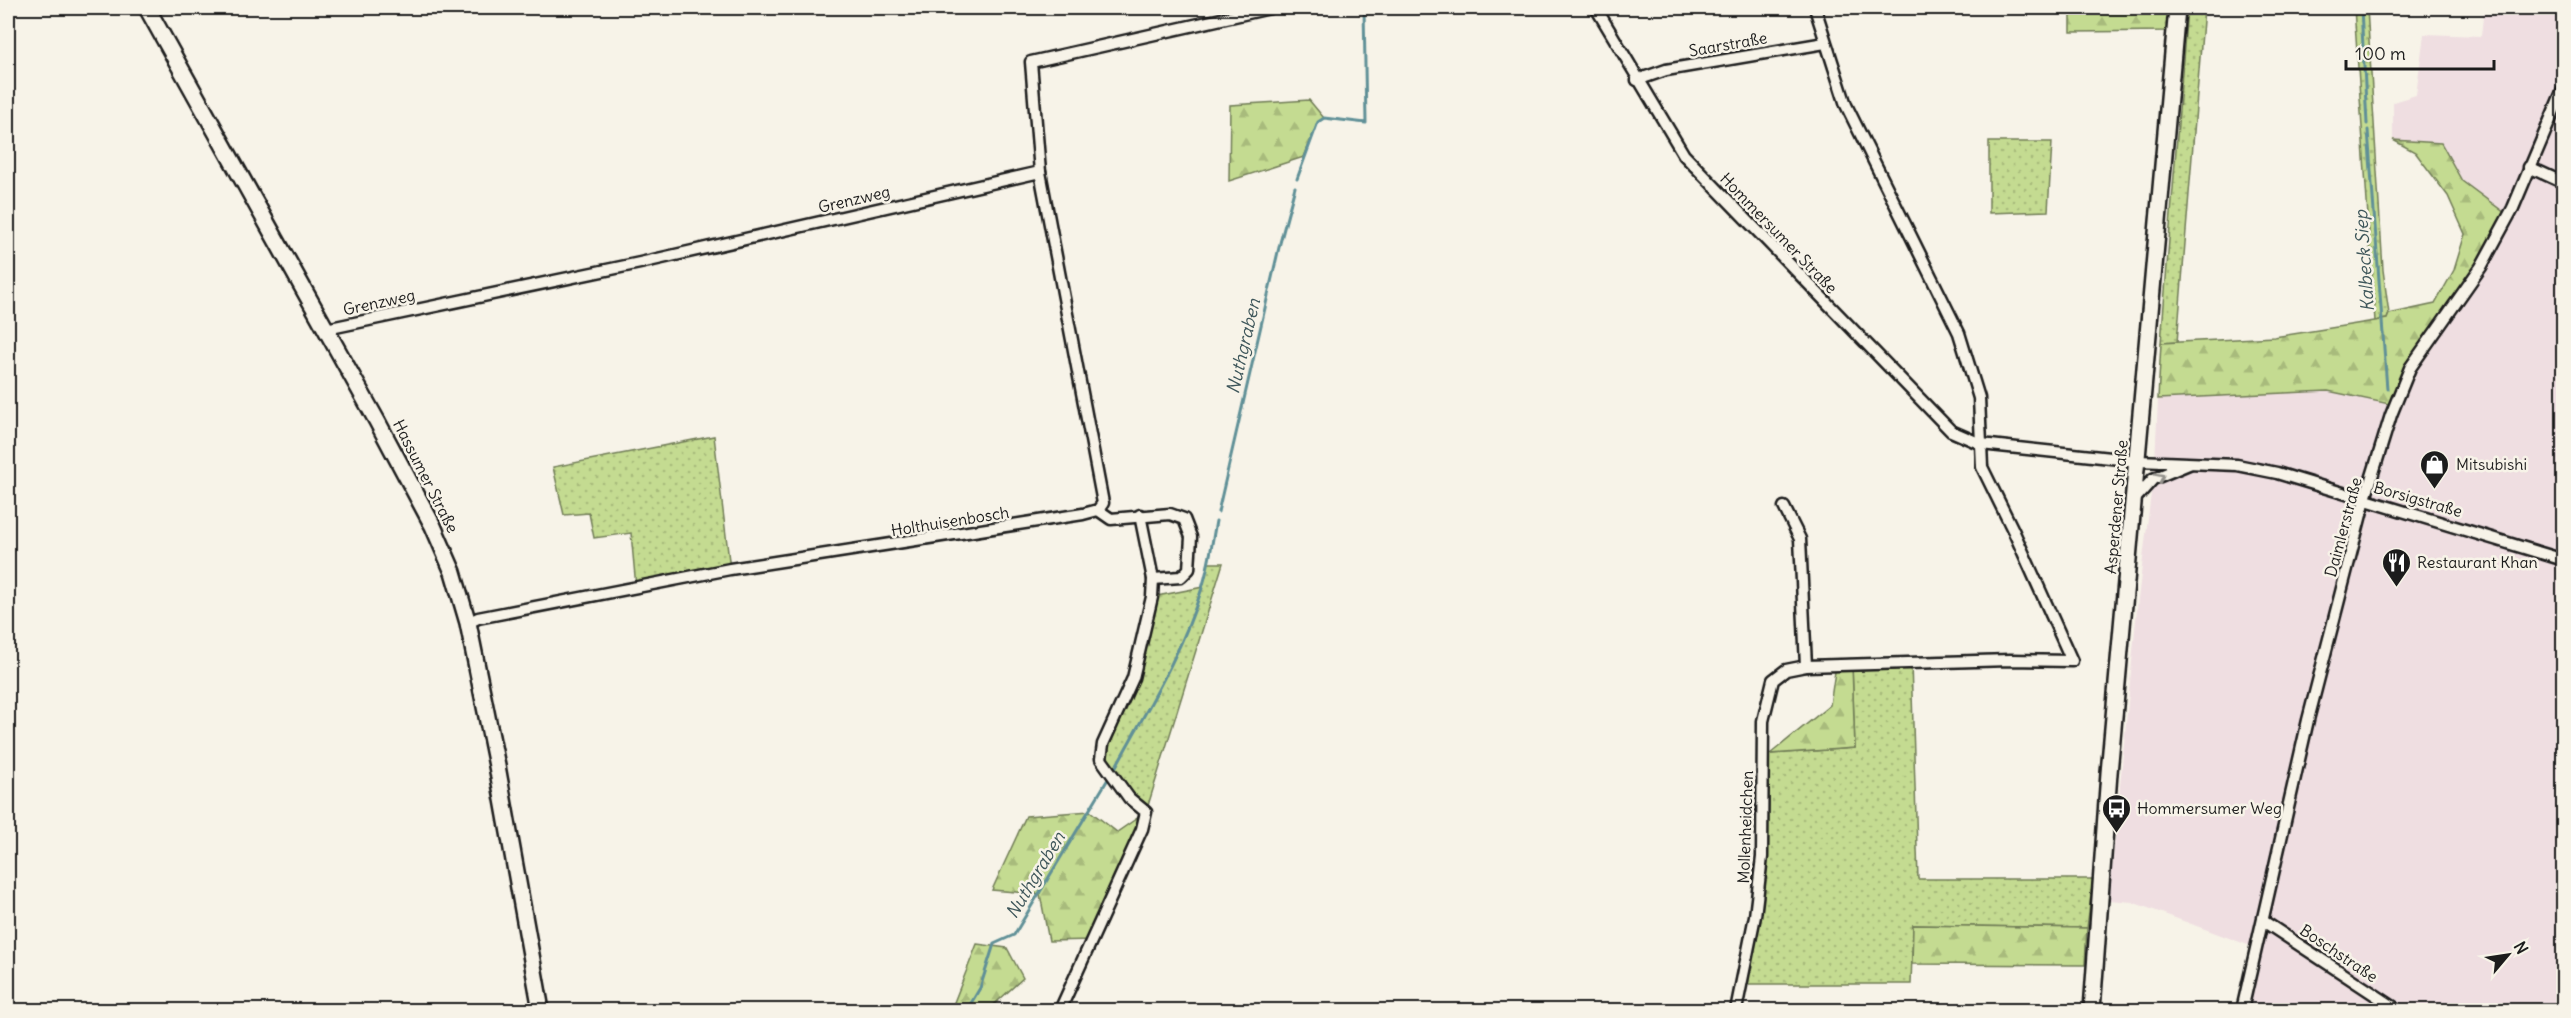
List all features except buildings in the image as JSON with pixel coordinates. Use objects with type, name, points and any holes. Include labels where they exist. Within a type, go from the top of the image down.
[{"type":"street","name":"Hassumer Straße","points":[[147,8],[433,526],[453,572],[468,623],[497,766],[541,1011]]},
{"type":"street","points":[[1153,579],[1181,577],[1189,569],[1190,530],[1184,519],[1170,514],[1111,519],[1098,510],[1103,503],[1040,172],[1031,62],[1270,8]]},
{"type":"street","name":"Hommersumer Straße","points":[[1596,8],[1637,80],[1684,155],[1951,431],[1981,444],[2138,461]]},
{"type":"street","points":[[1815,8],[1846,105],[1959,333],[1979,398],[1981,444]]},
{"type":"street","name":"Asperdener Straße","points":[[2092,1011],[2109,773],[2135,500],[2176,8]]},
{"type":"street","name":"Saarstraße","points":[[1637,80],[1666,70],[1825,43]]},
{"type":"street","name":"Daimlerstraße","points":[[2242,1011],[2308,720],[2384,433],[2410,368],[2481,267],[2513,208],[2564,87]]},
{"type":"street","points":[[2529,167],[2564,183]]},
{"type":"street","name":"Grenzweg","points":[[326,329],[651,260],[1040,172]]},
{"type":"street","name":"Mollenheidchen","points":[[1736,1011],[1755,916],[1762,857],[1763,721],[1773,680],[1786,670],[1806,666],[2010,660],[2072,662],[1982,467],[1981,444]]},
{"type":"street","name":"Borsigstraße","points":[[2138,461],[2236,465],[2277,473],[2564,560]]},
{"type":"street","name":"Borsigstraße","points":[[2135,500],[2153,480],[2192,463]]},
{"type":"street","points":[[1784,507],[1800,539],[1806,666]]},
{"type":"street","name":"Holthuisenbosch","points":[[468,623],[478,618],[730,568],[884,547],[1098,510]]},
{"type":"street","points":[[1060,1011],[1142,829],[1146,812],[1129,798],[1101,759],[1103,744],[1132,678],[1152,597],[1153,579],[1140,515]]},
{"type":"street","name":"Boschstraße","points":[[2263,921],[2398,1011]]},
{"type":"shaded area","points":[[2484,8],[2563,8],[2563,1010],[2242,1010],[2256,948],[2132,902],[2109,900],[2138,599],[2155,461],[2158,399],[2328,391],[2394,405],[2401,390],[2509,216],[2462,181],[2441,143],[2393,140],[2393,102],[2416,95],[2424,34],[2481,36]]},
{"type":"green space","points":[[2071,8],[2171,8],[2169,31],[2071,32]]},
{"type":"green space","points":[[2187,8],[2204,8],[2177,342],[2161,343]]},
{"type":"green space","points":[[2354,8],[2367,8],[2383,270],[2389,314],[2387,319],[2375,321]]},
{"type":"green space","points":[[1309,100],[1324,118],[1318,122],[1304,157],[1229,181],[1230,105]]},
{"type":"green space","points":[[2393,140],[2441,143],[2462,181],[2509,216],[2434,333],[2394,405],[2328,391],[2158,399],[2161,343],[2274,337],[2387,319],[2389,314],[2435,304],[2454,270],[2465,234],[2448,196],[2415,152]]},
{"type":"green space","points":[[1989,142],[2052,142],[2048,211],[1989,213]]},
{"type":"green space","points":[[714,436],[730,569],[636,587],[631,533],[594,538],[589,513],[564,515],[553,467]]},
{"type":"green space","points":[[1208,563],[1223,563],[1146,812],[1101,760],[1133,678],[1152,597],[1203,587]]},
{"type":"green space","points":[[1911,663],[1918,879],[2093,879],[2087,928],[1913,925],[1911,984],[1741,984],[1755,916],[1763,761],[1770,754],[1855,748],[1852,665]]},
{"type":"green space","points":[[1836,665],[1852,665],[1855,748],[1770,754],[1830,705]]},
{"type":"green space","points":[[1090,811],[1117,832],[1146,812],[1091,940],[1049,941],[1040,894],[992,890],[1026,816]]},
{"type":"green space","points":[[1913,925],[2087,928],[2085,965],[1912,964]]},
{"type":"green space","points":[[977,944],[1007,948],[1023,978],[988,1010],[951,1010]]},
{"type":"waterway","name":"Nuthgraben","points":[[1297,179],[1318,122],[1324,118],[1366,123],[1364,8]]},
{"type":"waterway","name":"Kalbeck Siep","points":[[2361,8],[2367,124]]},
{"type":"waterway","name":"Kalbeck Siep","points":[[2368,130],[2387,389]]},
{"type":"waterway","name":"Nuthgraben","points":[[1218,512],[1295,187]]},
{"type":"waterway","name":"Nuthgraben","points":[[1114,770],[1162,681],[1194,612],[1204,580],[1216,521]]},
{"type":"waterway","name":"Nuthgraben","points":[[967,1010],[980,988],[994,944],[1014,935],[1108,779]]},
{"type":"place","name":"Mitsubishi","points":[[2435,490]]},
{"type":"place","name":"Restaurant Khan","points":[[2396,588]]},
{"type":"place","name":"Hommersumer Weg","points":[[2116,834]]}]
